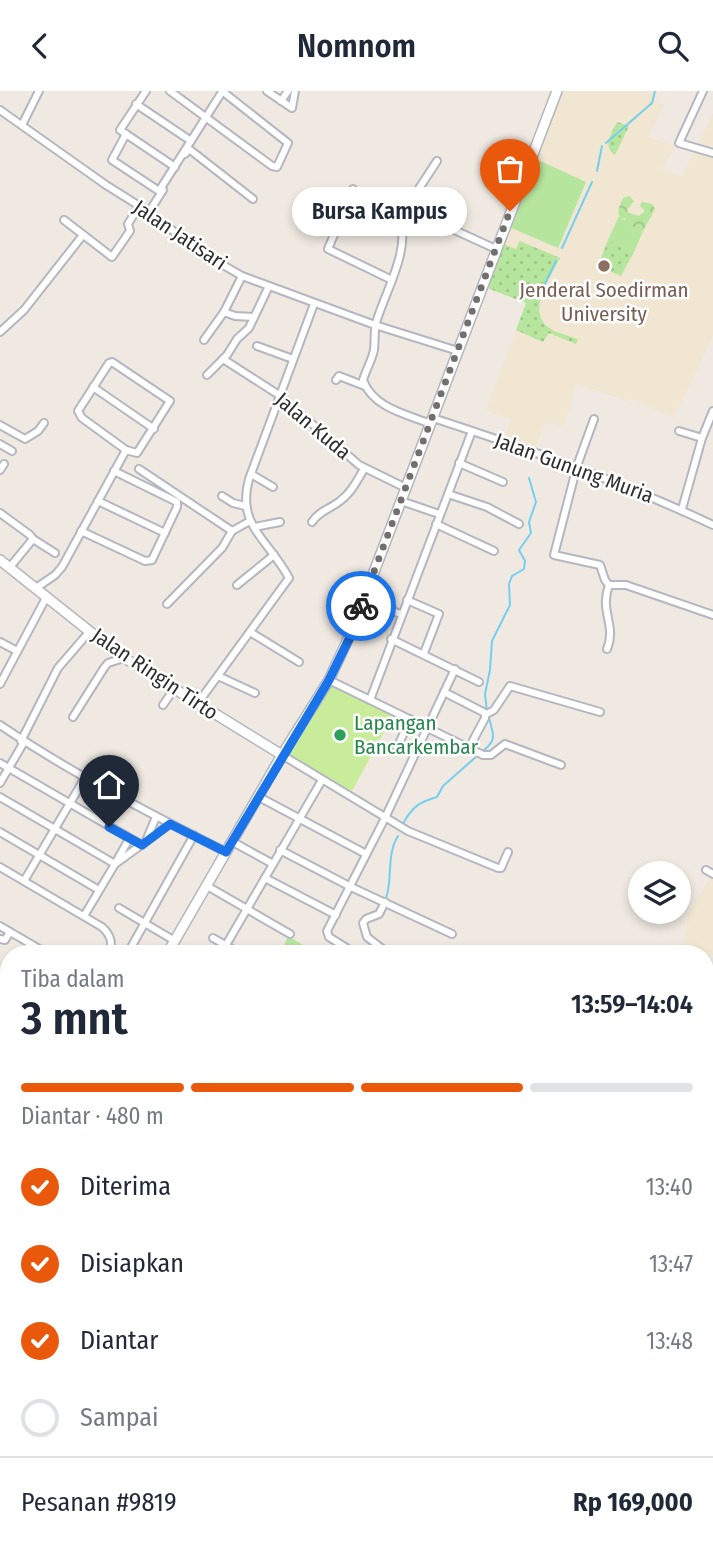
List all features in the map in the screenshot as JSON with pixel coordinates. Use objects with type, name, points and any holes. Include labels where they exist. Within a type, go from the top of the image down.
[{"type":"main road","points":[[173,945],[282,755],[329,680],[351,635],[557,91]]},
{"type":"main road","name":"Jalan Ringin Tirto","points":[[0,559],[124,658],[282,755]]},
{"type":"street","points":[[22,125],[40,91]]},
{"type":"street","points":[[146,91],[121,131],[174,167]]},
{"type":"street","points":[[126,134],[112,157],[118,165],[159,191],[206,118],[222,91],[289,143],[279,166],[272,166],[206,118],[170,91]]},
{"type":"street","points":[[267,91],[290,108],[294,107],[295,91]]},
{"type":"street","points":[[281,101],[288,91]]},
{"type":"street","points":[[703,91],[679,143],[713,153]]},
{"type":"street","points":[[136,104],[191,141]]},
{"type":"street","name":"Jalan Jatisari","points":[[0,110],[149,212],[199,251],[242,276],[314,304],[458,351]]},
{"type":"street","points":[[149,212],[189,149],[253,199]]},
{"type":"street","points":[[365,386],[363,380],[374,349],[375,325],[404,239],[399,219],[437,161]]},
{"type":"street","points":[[353,189],[328,250],[392,280]]},
{"type":"street","points":[[64,220],[112,257],[130,230],[128,224],[139,206]]},
{"type":"street","points":[[342,215],[381,214],[399,219]]},
{"type":"street","points":[[439,223],[496,249]]},
{"type":"street","points":[[0,332],[24,310],[83,235]]},
{"type":"street","points":[[204,340],[224,312],[242,276]]},
{"type":"street","points":[[207,375],[249,328],[269,286]]},
{"type":"street","points":[[198,703],[289,577],[252,524],[245,506],[245,493],[314,304]]},
{"type":"street","points":[[224,312],[235,316],[254,317]]},
{"type":"street","points":[[257,346],[293,359]]},
{"type":"street","name":"Jalan Kuda","points":[[223,359],[279,395],[364,468],[406,488]]},
{"type":"street","points":[[112,362],[168,399],[170,404],[137,453],[126,450],[79,414],[79,407],[93,387],[108,363],[112,362]]},
{"type":"street","points":[[336,380],[339,376],[365,386]]},
{"type":"street","name":"Jalan Gunung Muria","points":[[365,386],[375,399],[386,406],[472,431],[577,467],[682,509],[713,525]]},
{"type":"street","points":[[93,387],[154,429]]},
{"type":"street","points":[[682,509],[692,482],[702,438],[713,411]]},
{"type":"street","points":[[594,419],[577,467],[554,555],[598,563],[609,585]]},
{"type":"street","points":[[0,425],[25,439],[38,431],[44,423]]},
{"type":"street","points":[[370,700],[472,431]]},
{"type":"street","points":[[679,431],[702,438]]},
{"type":"street","points":[[0,444],[12,451]]},
{"type":"street","points":[[36,588],[59,572],[126,450]]},
{"type":"street","points":[[459,463],[503,482]]},
{"type":"street","points":[[312,522],[319,513],[342,500],[364,468]]},
{"type":"street","points":[[139,469],[232,531]]},
{"type":"street","points":[[82,531],[149,561],[165,533],[177,502],[114,471]]},
{"type":"street","points":[[251,474],[273,487]]},
{"type":"street","points":[[448,494],[487,507],[519,524]]},
{"type":"street","points":[[222,496],[245,506]]},
{"type":"street","points":[[97,501],[165,533]]},
{"type":"street","points":[[401,501],[439,514]]},
{"type":"street","points":[[0,513],[55,553]]},
{"type":"street","points":[[167,604],[222,548],[232,531],[252,524],[279,522]]},
{"type":"street","points":[[436,524],[494,551]]},
{"type":"street","points":[[10,567],[33,539]]},
{"type":"street","points":[[237,585],[274,555]]},
{"type":"street","points":[[609,585],[626,585],[713,615]]},
{"type":"street","points":[[607,649],[612,634],[604,605],[609,585]]},
{"type":"street","points":[[0,684],[47,596]]},
{"type":"street","points":[[407,600],[439,614],[424,653]]},
{"type":"street","points":[[363,601],[401,614]]},
{"type":"street","points":[[0,783],[58,668],[90,631]]},
{"type":"street","points":[[250,632],[299,662]]},
{"type":"street","points":[[391,639],[479,682]]},
{"type":"street","points":[[0,642],[16,651]]},
{"type":"street","points":[[73,717],[108,663],[124,658]]},
{"type":"street","points":[[342,945],[327,935],[455,670]]},
{"type":"street","points":[[218,676],[255,693]]},
{"type":"street","points":[[329,680],[488,756],[505,744],[561,765]]},
{"type":"street","points":[[469,748],[487,714],[494,710],[510,687],[600,712]]},
{"type":"street","points":[[163,705],[174,689]]},
{"type":"street","points":[[444,692],[487,714]]},
{"type":"street","points":[[397,748],[410,719]]},
{"type":"street","points":[[1,729],[156,817],[226,852]]},
{"type":"street","points":[[282,755],[408,831],[498,868],[501,868],[508,852]]},
{"type":"street","points":[[0,763],[129,839],[144,844]]},
{"type":"street","points":[[24,881],[86,776]]},
{"type":"street","points":[[213,938],[226,945],[322,780]]},
{"type":"street","points":[[0,797],[115,865]]},
{"type":"street","points":[[259,797],[366,854]]},
{"type":"street","points":[[144,844],[156,817]]},
{"type":"street","points":[[115,865],[170,824]]},
{"type":"street","points":[[0,832],[99,890]]},
{"type":"street","points":[[132,945],[194,835]]},
{"type":"street","points":[[84,916],[129,839]]},
{"type":"street","points":[[233,842],[273,864]]},
{"type":"street","points":[[280,850],[452,934]]},
{"type":"street","points":[[0,867],[84,916],[108,933],[110,945]]},
{"type":"street","points":[[706,870],[713,874]]},
{"type":"street","points":[[265,878],[336,915]]},
{"type":"street","points":[[207,886],[290,934]]},
{"type":"street","points":[[374,945],[367,937],[363,923],[379,914],[385,902]]},
{"type":"street","points":[[119,908],[175,941]]},
{"type":"street","points":[[0,926],[32,945]]},
{"type":"street","points":[[0,939],[5,940],[10,932]]},
{"type":"shaded area","name":"Jenderal Soedirman University","points":[[563,91],[658,91],[654,100],[664,105],[648,137],[675,146],[661,170],[682,177],[693,151],[713,156],[713,335],[674,418],[629,398],[627,401],[576,383],[564,427],[546,421],[536,446],[505,435],[511,420],[486,410],[527,303],[487,288]]},
{"type":"shaded area","points":[[713,113],[713,151],[697,146]]},
{"type":"shaded area","points":[[713,874],[713,945],[683,944],[687,924],[691,924],[691,909]]},
{"type":"green space","points":[[617,122],[629,126],[615,155],[609,144]]},
{"type":"green space","points":[[536,159],[586,182],[558,248],[509,227]]},
{"type":"green space","points":[[629,196],[634,201],[627,210],[629,213],[639,216],[645,211],[640,206],[642,202],[652,204],[655,209],[643,231],[632,227],[629,220],[619,215],[623,198]]},
{"type":"green space","points":[[619,216],[623,220],[629,220],[632,227],[643,231],[634,252],[608,240]]},
{"type":"green space","points":[[608,240],[634,252],[621,276],[598,266]]},
{"type":"green space","points":[[520,241],[560,258],[542,295],[540,314],[543,322],[551,329],[578,339],[576,344],[549,333],[543,342],[516,330],[526,303],[487,288],[503,244],[516,249]]},
{"type":"green space","name":"Lapangan Bancarkembar","points":[[327,679],[393,715],[352,791],[286,756]]},
{"type":"green space","points":[[288,936],[303,945],[284,945]]},
{"type":"waterway","points":[[606,143],[652,103],[655,91]]},
{"type":"waterway","points":[[597,171],[602,146]]},
{"type":"waterway","points":[[562,248],[592,182]]},
{"type":"waterway","points":[[539,296],[556,261]]},
{"type":"waterway","points":[[487,712],[485,694],[492,641],[510,605],[509,584],[512,576],[524,569],[525,561],[519,550],[531,533],[529,522],[536,502],[529,478]]},
{"type":"waterway","points":[[483,751],[493,740],[489,718]]},
{"type":"waterway","points":[[404,822],[418,805],[437,797],[443,786],[477,756]]},
{"type":"waterway","points":[[386,898],[392,851],[398,836]]},
{"type":"way so far","points":[[361,606],[510,211]]},
{"type":"place","name":"Bursa Kampus","points":[[510,211]]},
{"type":"place","name":"Jenderal Soedirman University","points":[[604,266]]},
{"type":"place","name":"Lapangan Bancarkembar","points":[[340,735]]},
{"type":"route","points":[[109,827],[142,845],[170,824],[226,852],[329,680],[351,635],[361,606]]}]
